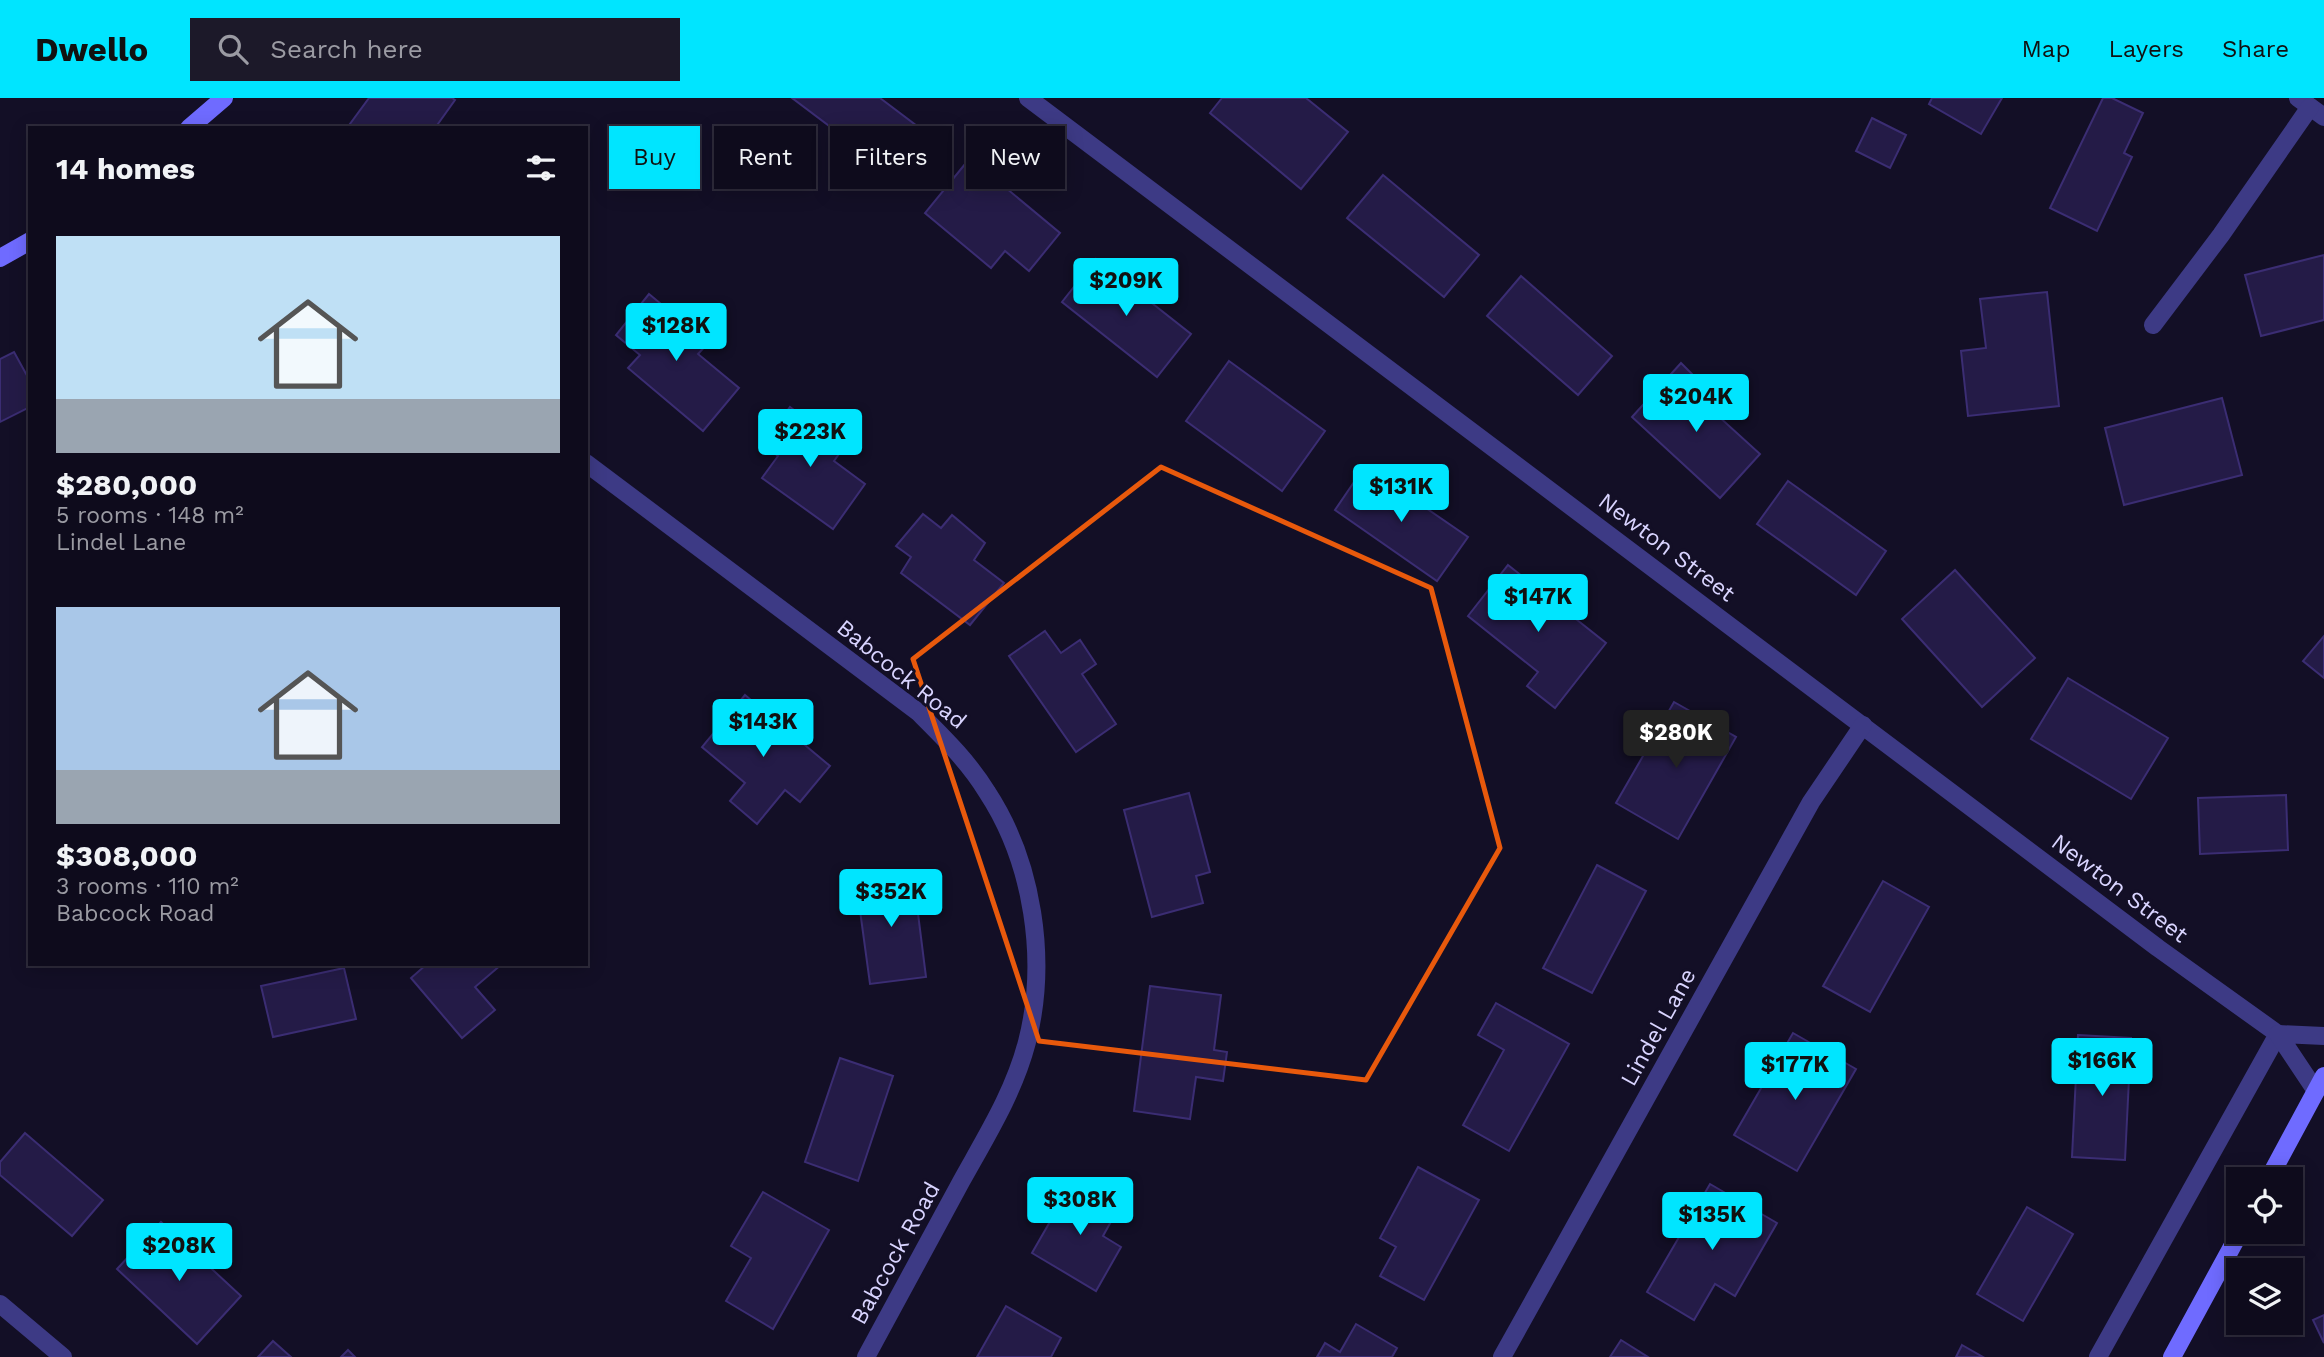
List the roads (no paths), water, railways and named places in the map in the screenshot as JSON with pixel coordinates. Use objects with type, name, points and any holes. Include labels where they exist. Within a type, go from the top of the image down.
[{"type":"main road","points":[[191,126],[223,98]]},
{"type":"main road","points":[[0,258],[28,242]]},
{"type":"main road","points":[[2275,1167],[2320,1083]]},
{"type":"main road","points":[[2172,1357],[2233,1244]]},
{"type":"street","name":"Newton Street","points":[[1028,98],[2158,948],[2278,1034],[2320,1083]]},
{"type":"street","points":[[2153,325],[2311,108]]},
{"type":"street","name":"Babcock Road","points":[[588,464],[918,712],[955,748],[980,782],[1013,842],[1027,891],[1036,942],[1035,989],[1027,1040],[1010,1091],[866,1357]]},
{"type":"street","name":"Lindel Lane","points":[[1502,1357],[1811,802],[1863,725]]},
{"type":"street","points":[[2098,1357],[2278,1034],[2324,1036]]},
{"type":"street","points":[[0,1304],[62,1357]]}]
